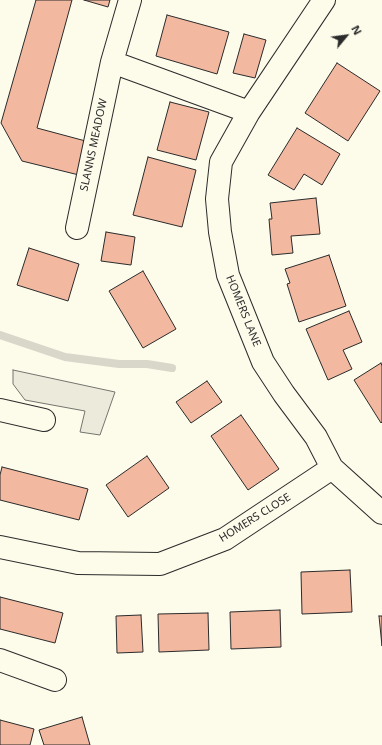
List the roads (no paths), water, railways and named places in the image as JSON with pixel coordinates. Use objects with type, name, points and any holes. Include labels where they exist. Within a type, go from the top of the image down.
[{"type":"street","name":"SLANNS MEADOW","points":[[77,228],[112,62],[130,0]]},
{"type":"street","name":"HOMERS LANE","points":[[324,0],[249,112],[221,162],[217,199],[220,232],[228,275],[263,362],[284,394],[316,437],[332,468],[382,513]]},
{"type":"street","points":[[112,62],[249,112]]},
{"type":"street","points":[[0,410],[44,420]]},
{"type":"street","name":"HOMERS CLOSE","points":[[0,547],[78,563],[160,564],[225,539],[332,468]]},
{"type":"street","points":[[0,660],[55,680]]},
{"type":"waterway","points":[[0,335],[65,357],[119,364],[147,364],[172,368]]}]
